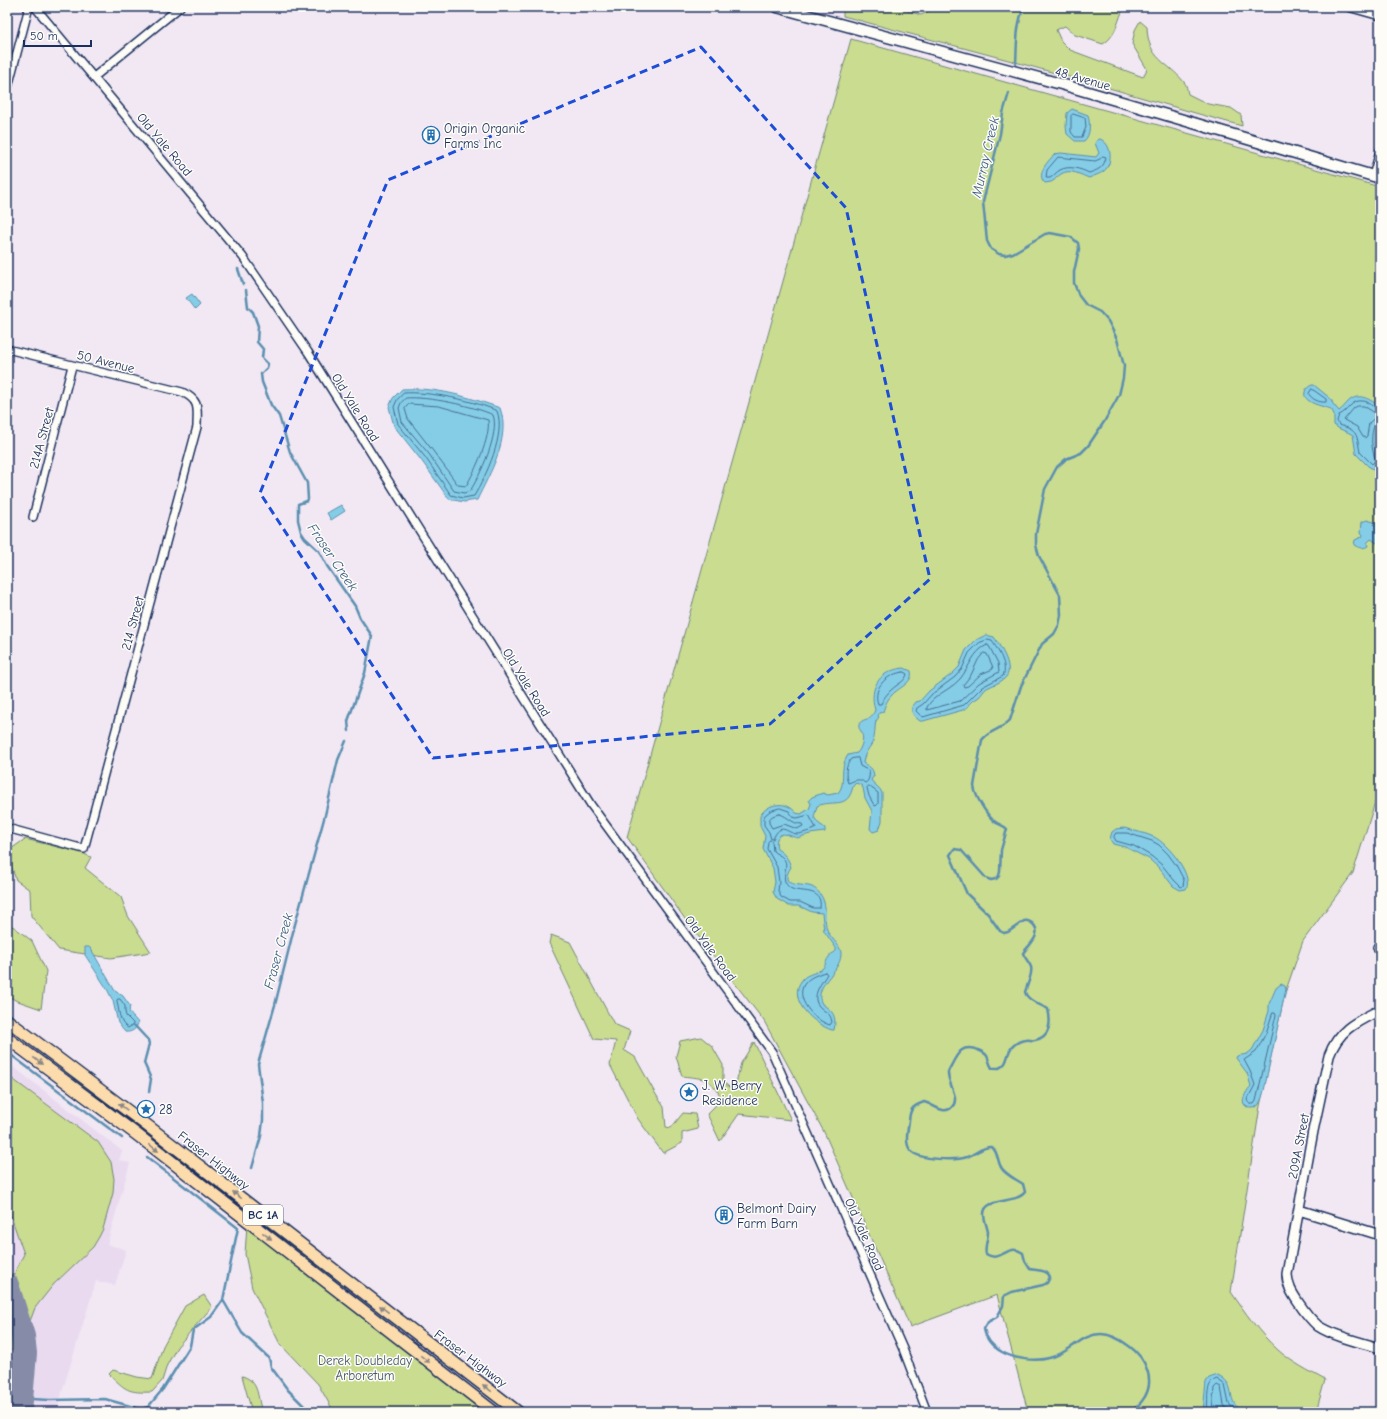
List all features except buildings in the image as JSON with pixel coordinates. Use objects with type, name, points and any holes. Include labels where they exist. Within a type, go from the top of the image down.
[{"type":"main road","name":"48 Avenue","points":[[777,7],[1061,84],[1376,176]]},
{"type":"main road","name":"Fraser Highway","points":[[7,1020],[150,1128],[518,1412]]},
{"type":"main road","name":"Fraser Highway","points":[[7,1038],[136,1134],[494,1412]]},
{"type":"street","points":[[7,91],[29,7]]},
{"type":"street","name":"Old Yale Road","points":[[35,7],[243,256],[308,352],[591,805],[772,1052],[903,1349],[927,1412]]},
{"type":"street","points":[[94,77],[180,7]]},
{"type":"street","points":[[1348,7],[1380,16]]},
{"type":"street","points":[[1376,176],[1380,151]]},
{"type":"street","name":"50 Avenue","points":[[7,349],[182,392],[192,397],[196,403]]},
{"type":"street","name":"214A Street","points":[[33,517],[72,366]]},
{"type":"street","name":"214 Street","points":[[7,828],[84,849],[197,427],[196,403]]},
{"type":"street","name":"209A Street","points":[[1380,1010],[1354,1023],[1340,1036],[1333,1046],[1327,1066],[1287,1281],[1291,1291],[1301,1307],[1320,1327],[1380,1348]]},
{"type":"street","points":[[1299,1210],[1380,1235]]},
{"type":"highlighted area","points":[[701,47],[846,208],[930,579],[770,724],[433,758],[260,493],[388,180]]},
{"type":"shaded area","points":[[7,1062],[122,1151],[119,1160],[130,1163],[107,1244],[126,1250],[115,1285],[96,1281],[56,1412],[7,1412]]},
{"type":"green space","points":[[843,7],[896,7],[921,15],[938,7],[1118,7],[1122,12],[1117,26],[1110,38],[1103,44],[1075,35],[1065,26],[1056,30],[1061,41],[1070,50],[1143,77],[1147,69],[1132,44],[1135,30],[1140,21],[1147,27],[1151,47],[1160,59],[1184,82],[1188,94],[1208,104],[1231,108],[1241,115],[1242,126],[1035,67],[843,16]]},
{"type":"green space","points":[[851,39],[1380,187],[1380,786],[1353,873],[1303,941],[1285,993],[1260,1106],[1231,1292],[1258,1329],[1278,1350],[1294,1362],[1325,1380],[1316,1412],[1028,1412],[997,1295],[910,1327],[824,1132],[764,1021],[685,919],[627,837]]},
{"type":"green space","points":[[25,839],[82,853],[91,857],[85,868],[121,897],[128,916],[151,952],[111,958],[59,950],[31,916],[30,890],[16,880],[11,865],[11,849]]},
{"type":"green space","points":[[7,924],[14,927],[32,941],[46,971],[41,1009],[15,1000],[7,995]]},
{"type":"green space","points":[[551,935],[570,942],[614,1024],[630,1031],[624,1050],[635,1057],[664,1107],[666,1127],[671,1128],[683,1113],[695,1114],[698,1129],[682,1133],[682,1143],[663,1153],[638,1119],[610,1065],[616,1041],[594,1039],[549,943]]},
{"type":"green space","points":[[701,1037],[712,1046],[723,1065],[723,1082],[734,1091],[741,1063],[754,1042],[791,1120],[739,1114],[720,1141],[707,1114],[722,1099],[714,1087],[706,1080],[682,1076],[676,1056],[680,1041]]},
{"type":"green space","points":[[7,1075],[98,1142],[111,1162],[114,1179],[113,1193],[103,1229],[99,1237],[93,1247],[54,1284],[42,1299],[35,1308],[27,1329],[11,1280],[24,1254],[7,1205]]},
{"type":"green space","name":"Derek Doubleday Arboretum","points":[[247,1225],[494,1412],[334,1412],[318,1384],[280,1344],[252,1288],[245,1254]]},
{"type":"green space","points":[[204,1295],[212,1307],[177,1347],[167,1365],[162,1381],[152,1392],[132,1391],[123,1387],[109,1374],[113,1370],[137,1377],[152,1379],[163,1346],[185,1306]]},
{"type":"green space","points":[[7,1300],[19,1344],[7,1354]]},
{"type":"green space","points":[[7,1365],[17,1366],[18,1380],[15,1412],[7,1412],[7,1398],[9,1398],[10,1393],[7,1389]]},
{"type":"green space","points":[[242,1376],[248,1378],[255,1386],[262,1412],[252,1412]]},
{"type":"water","points":[[1072,109],[1088,115],[1089,132],[1084,141],[1075,141],[1067,134],[1067,113]]},
{"type":"water","points":[[1100,139],[1107,144],[1110,152],[1110,161],[1106,169],[1102,172],[1089,178],[1072,172],[1064,172],[1051,182],[1045,183],[1042,179],[1042,171],[1044,167],[1055,154],[1061,153],[1096,157],[1099,153],[1095,143]]},
{"type":"water","points":[[192,294],[200,305],[195,310],[186,298]]},
{"type":"water","points":[[1312,385],[1331,399],[1339,411],[1348,402],[1356,397],[1372,401],[1380,406],[1380,424],[1376,430],[1379,462],[1377,466],[1373,469],[1356,454],[1353,435],[1334,425],[1334,414],[1331,409],[1314,404],[1307,399],[1305,396],[1305,391]]},
{"type":"water","points":[[402,389],[440,391],[500,408],[503,419],[503,431],[498,455],[477,500],[464,502],[449,499],[394,426],[389,407],[393,398]]},
{"type":"water","points":[[341,505],[345,511],[331,520],[327,513]]},
{"type":"water","points":[[1367,520],[1380,524],[1380,545],[1371,539],[1367,543],[1368,546],[1364,548],[1354,545],[1355,540],[1363,535],[1361,532],[1362,522]]},
{"type":"water","points":[[986,635],[994,637],[1006,658],[1008,670],[1004,679],[986,689],[963,710],[920,721],[914,716],[912,707],[929,691],[952,674],[959,667],[966,650],[976,640]]},
{"type":"water","points":[[904,668],[911,671],[910,679],[890,697],[883,712],[879,713],[879,717],[876,721],[874,739],[865,755],[863,763],[872,769],[874,776],[871,780],[882,793],[882,821],[879,830],[873,832],[870,829],[872,811],[865,798],[863,788],[861,785],[856,783],[853,786],[848,798],[844,801],[817,806],[814,817],[818,823],[825,828],[825,832],[797,838],[783,834],[779,836],[776,844],[777,849],[786,856],[789,861],[791,867],[787,879],[789,882],[812,887],[821,896],[824,901],[827,929],[841,952],[839,962],[823,985],[820,997],[822,1004],[833,1014],[835,1021],[834,1030],[832,1030],[818,1023],[805,1011],[800,1003],[798,988],[804,978],[823,968],[831,954],[836,951],[836,948],[824,931],[822,913],[812,912],[799,906],[789,906],[777,899],[773,892],[775,882],[773,868],[763,849],[765,836],[760,826],[760,816],[767,808],[777,805],[788,806],[796,813],[801,814],[809,809],[811,804],[809,800],[812,797],[823,793],[828,795],[838,793],[842,785],[843,765],[845,760],[848,755],[857,753],[862,744],[863,736],[859,725],[862,721],[868,719],[875,710],[873,694],[878,681],[889,672]]},
{"type":"water","points":[[1124,828],[1154,837],[1166,846],[1183,868],[1187,883],[1186,889],[1180,890],[1173,886],[1159,868],[1149,859],[1125,847],[1113,844],[1110,839],[1112,832],[1116,829]]},
{"type":"water","points":[[85,947],[89,947],[91,949],[115,991],[123,996],[130,1006],[129,1011],[138,1023],[133,1030],[125,1032],[118,1023],[113,1001],[85,955]]},
{"type":"water","points":[[1281,984],[1285,986],[1286,989],[1264,1092],[1258,1106],[1250,1108],[1244,1104],[1243,1100],[1251,1086],[1247,1073],[1236,1058],[1237,1056],[1247,1054],[1252,1050],[1263,1030],[1269,1011],[1269,1004],[1276,988]]},
{"type":"water","points":[[1218,1375],[1224,1379],[1230,1387],[1232,1399],[1238,1408],[1265,1410],[1269,1412],[1203,1412],[1206,1382],[1209,1378]]},
{"type":"waterway","name":"Murray Creek","points":[[1016,64],[1018,28],[1024,7]]},
{"type":"waterway","name":"Murray Creek","points":[[1009,93],[983,202],[987,241],[991,249],[999,254],[1005,255],[1013,253],[1045,234],[1050,233],[1071,237],[1078,243],[1079,249],[1074,272],[1074,283],[1079,296],[1086,305],[1100,312],[1108,321],[1117,339],[1124,366],[1123,378],[1119,395],[1104,422],[1088,446],[1081,453],[1066,459],[1057,467],[1045,489],[1036,534],[1036,545],[1039,556],[1060,595],[1061,615],[1059,625],[1054,634],[1042,644],[1021,686],[1010,720],[1004,726],[988,734],[982,740],[974,786],[975,790],[981,805],[991,818],[1007,829],[1001,850],[999,876],[996,879],[991,880],[986,878],[961,850],[954,849],[950,855],[967,894],[988,914],[1000,931],[1004,933],[1008,932],[1024,921],[1031,922],[1036,928],[1036,935],[1034,939],[1023,953],[1031,967],[1031,976],[1025,992],[1031,1000],[1048,1009],[1049,1028],[1044,1036],[1040,1038],[1018,1042],[1010,1050],[1006,1061],[999,1068],[992,1068],[987,1055],[982,1052],[973,1048],[962,1050],[956,1056],[948,1072],[949,1081],[955,1099],[952,1107],[942,1110],[924,1102],[915,1106],[910,1113],[907,1141],[909,1148],[915,1154],[938,1159],[967,1157],[979,1150],[992,1147],[1004,1171],[1023,1184],[1025,1192],[1021,1196],[989,1205],[985,1209],[984,1216],[988,1232],[985,1249],[986,1254],[996,1257],[1008,1251],[1017,1250],[1023,1253],[1025,1261],[1030,1269],[1044,1271],[1049,1274],[1050,1277],[1047,1283],[1043,1285],[1012,1292],[1004,1296],[1003,1306],[997,1317],[988,1322],[984,1329],[986,1337],[990,1343],[999,1350],[1012,1356],[1037,1360],[1059,1355],[1093,1335],[1104,1334],[1115,1338],[1135,1351],[1145,1364],[1148,1371],[1149,1386],[1146,1394],[1141,1402],[1131,1412]]},
{"type":"waterway","name":"Fraser Creek","points":[[238,269],[243,284]]},
{"type":"waterway","name":"Fraser Creek","points":[[246,290],[248,307],[253,312],[258,326],[257,342],[263,349],[262,358],[268,364],[267,368],[261,374],[262,382],[271,405],[279,416],[290,452],[307,483],[308,499],[307,501],[298,504],[298,520],[301,532],[305,538],[319,551],[327,566],[355,606],[360,618],[372,636],[365,673],[348,721],[349,731]]},
{"type":"waterway","name":"Fraser Creek","points":[[252,1168],[261,1136],[263,1120],[263,1103],[258,1064],[275,1005],[338,760],[346,741]]},
{"type":"waterway","points":[[135,1026],[148,1040],[149,1044],[144,1063],[151,1079],[149,1092]]},
{"type":"waterway","points":[[7,1052],[122,1138]]},
{"type":"waterway","name":"Fraser Creek","points":[[147,1157],[238,1228],[223,1300],[242,1333],[269,1358],[271,1367],[288,1390],[304,1406],[304,1410],[306,1412]]},
{"type":"waterway","points":[[31,1399],[105,1399],[141,1409],[148,1407],[163,1389],[190,1346],[193,1330],[211,1317],[223,1300]]},
{"type":"taxiway","points":[[7,1285],[23,1336],[25,1353],[20,1412]]},
{"type":"place","name":"Origin Organic Farms Inc","points":[[431,135]]},
{"type":"place","name":"J. W. Berry Residence","points":[[689,1092]]},
{"type":"place","name":"28","points":[[146,1109]]},
{"type":"place","name":"Belmont Dairy Farm Barn","points":[[724,1215]]}]
